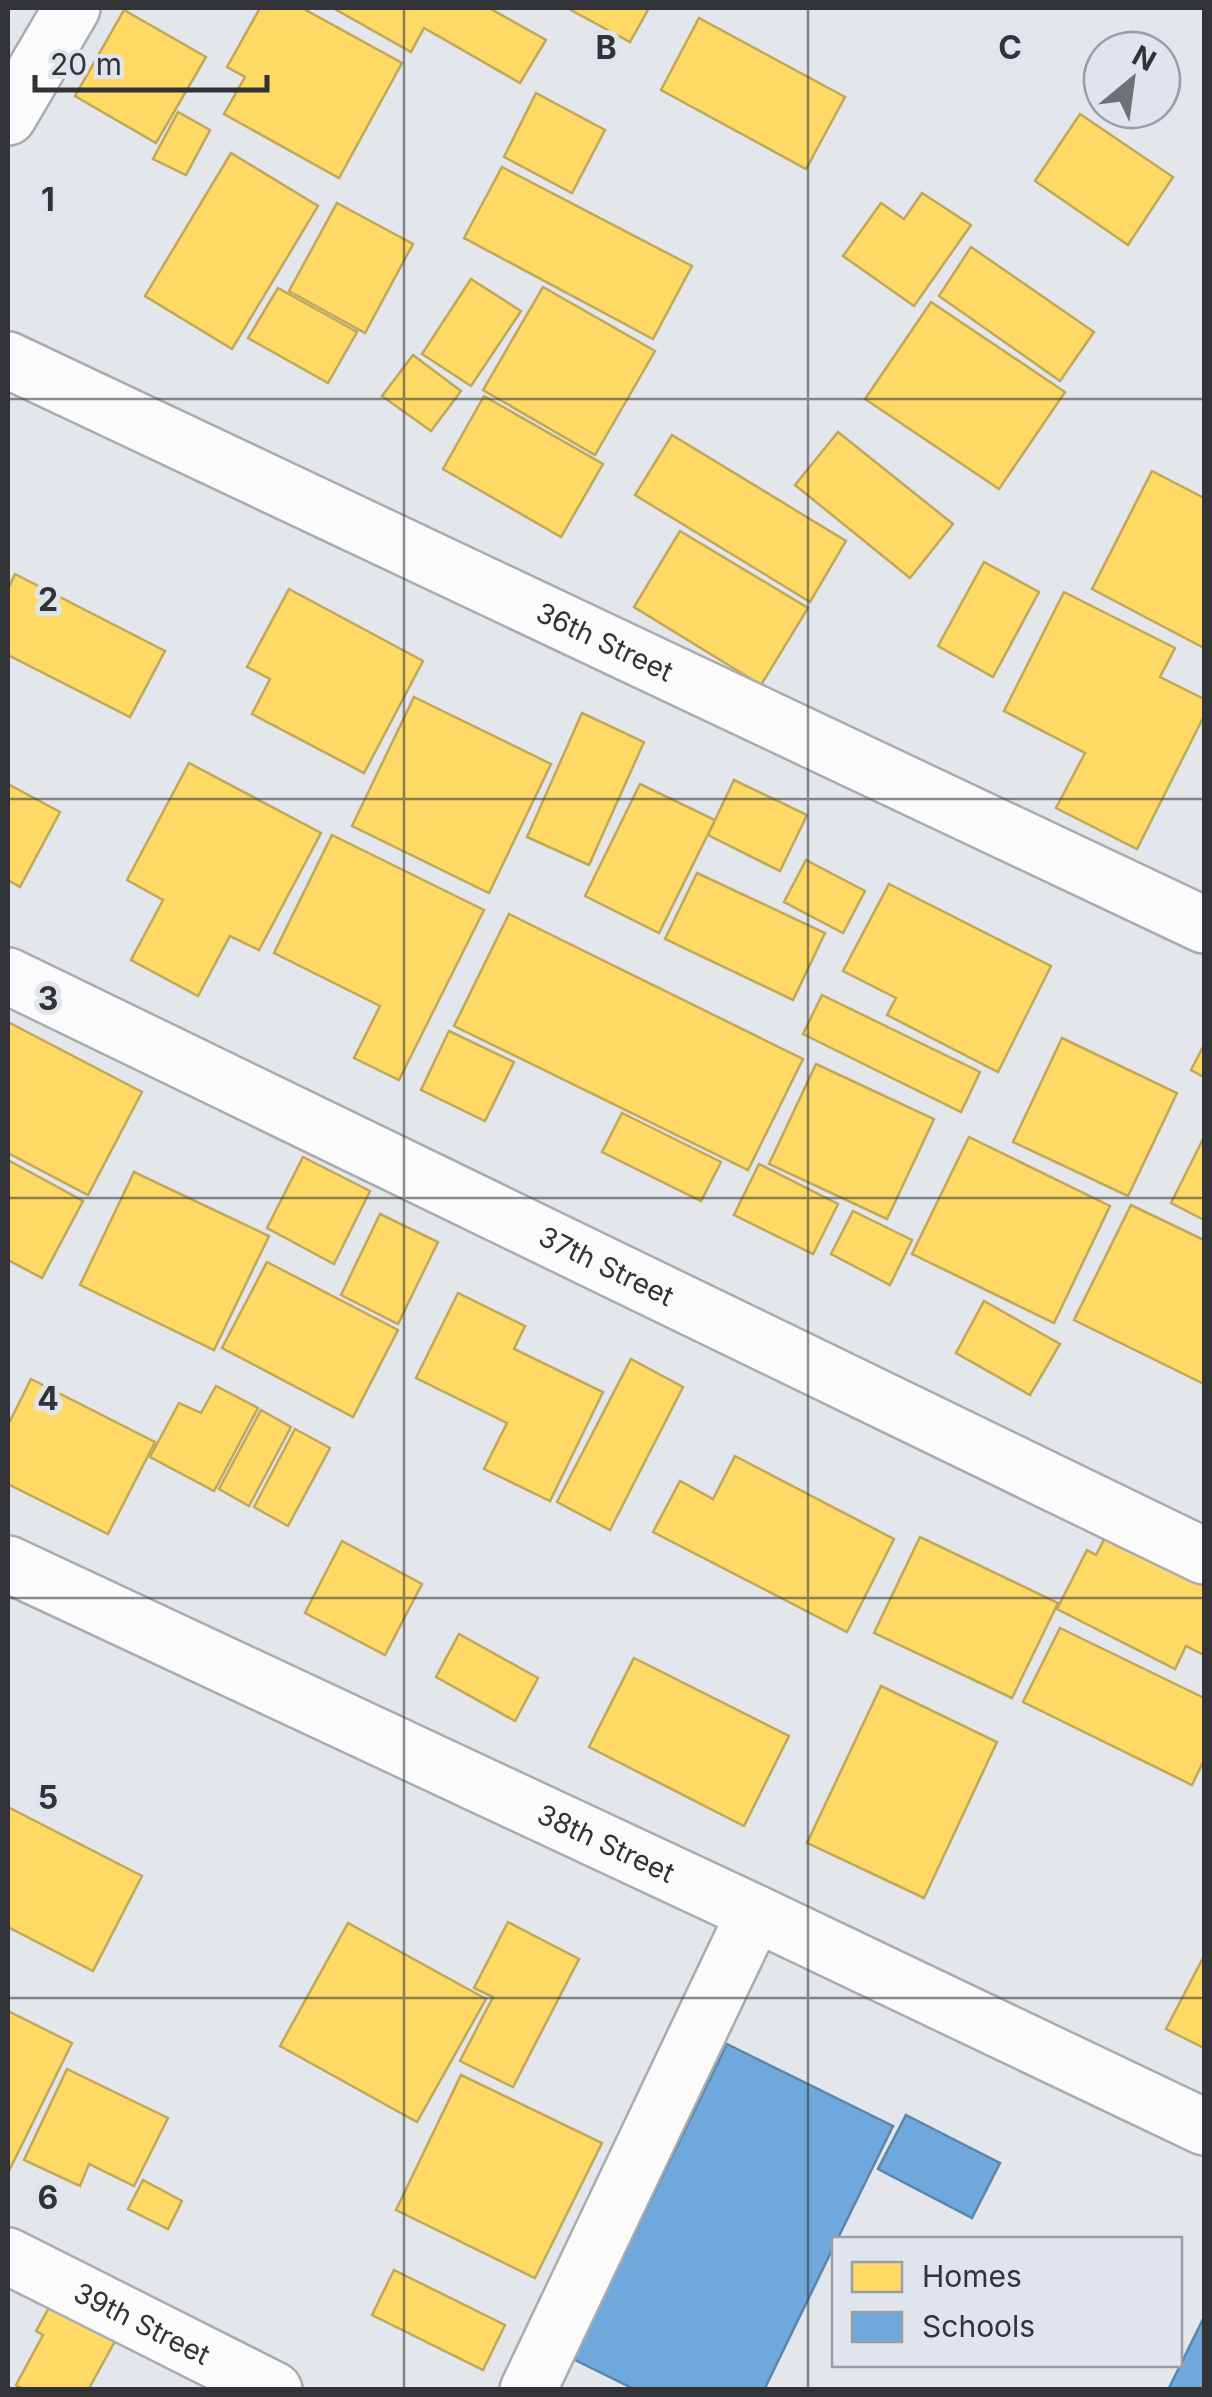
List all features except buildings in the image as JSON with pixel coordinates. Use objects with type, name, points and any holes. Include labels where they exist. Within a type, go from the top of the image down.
[{"type":"street","points":[[8,117],[72,8]]},
{"type":"street","name":"36th Street","points":[[8,360],[1204,924]]},
{"type":"street","name":"37th Street","points":[[8,976],[1204,1556]]},
{"type":"street","name":"38th Street","points":[[8,1564],[1204,2126]]},
{"type":"street","points":[[528,2390],[755,1913]]},
{"type":"street","name":"39th Street","points":[[8,2256],[274,2390]]}]
